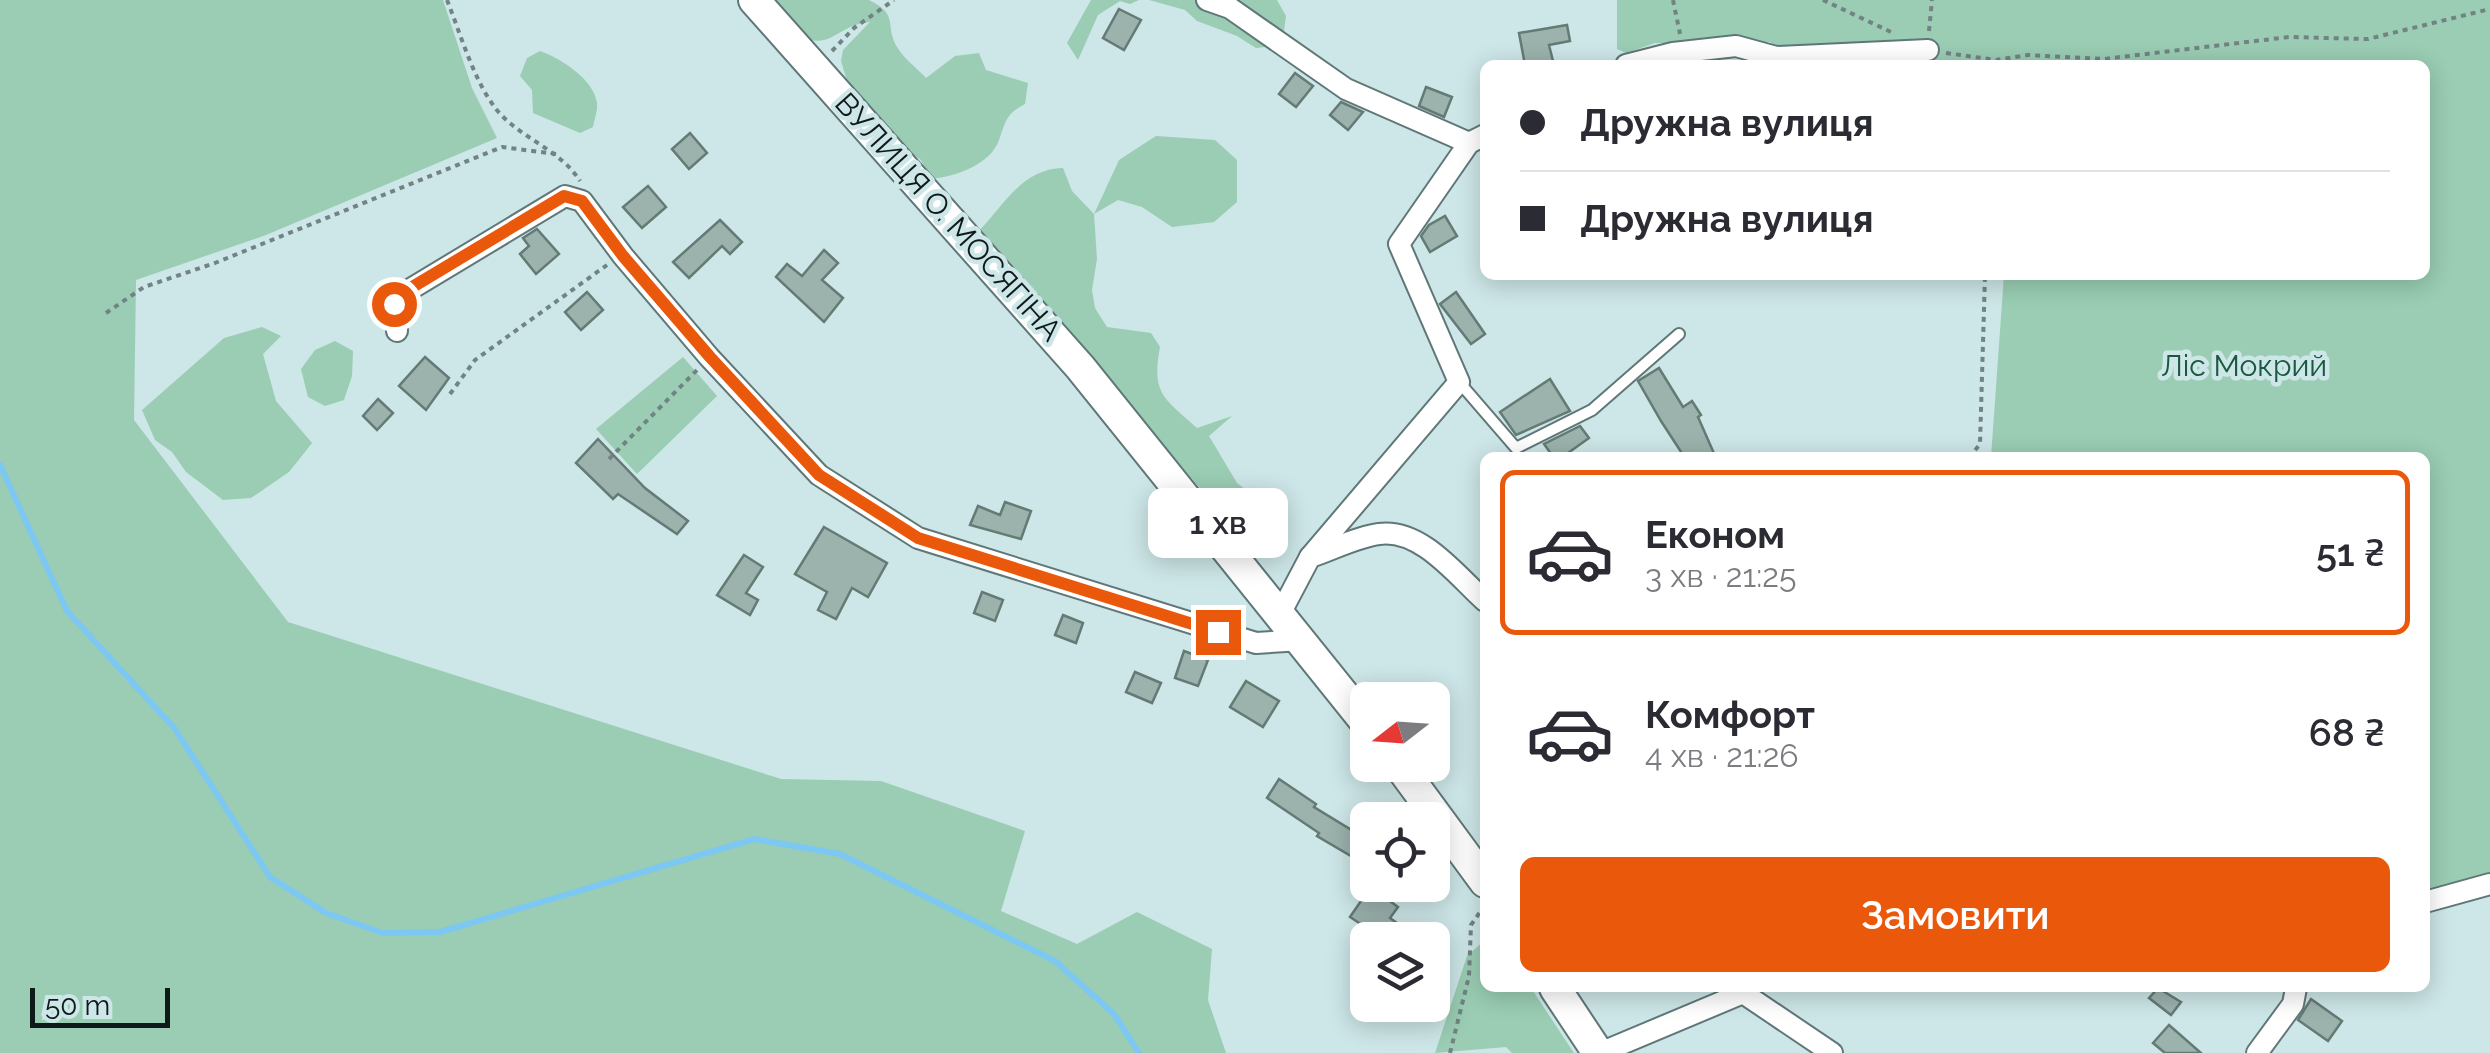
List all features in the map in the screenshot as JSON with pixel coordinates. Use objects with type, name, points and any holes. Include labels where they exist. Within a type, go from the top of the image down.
[{"type":"main road","name":"ВУЛИЦЯ О. МОСЯГІНА","points":[[754,0],[1080,366],[1350,701]]},
{"type":"main road","points":[[1411,782],[1480,875]]},
{"type":"main road","points":[[1558,992],[1599,1053]]},
{"type":"street","points":[[1208,0],[1230,8],[1346,89],[1477,139],[1399,244],[1459,382],[1310,557],[1281,612]]},
{"type":"street","points":[[1646,60],[1736,46],[1776,57],[1928,50]]},
{"type":"street","points":[[397,331],[394,304],[404,292],[564,196],[582,201],[623,256],[710,357],[819,475],[918,538],[1256,644],[1302,640]]},
{"type":"street","points":[[1310,557],[1380,534],[1402,536],[1424,546],[1480,596]]},
{"type":"street","points":[[2430,901],[2490,884]]},
{"type":"street","points":[[2257,1053],[2293,1004],[2295,992]]},
{"type":"street","points":[[1599,1053],[1743,993],[1832,1053]]},
{"type":"lane","points":[[1459,382],[1516,448],[1592,410],[1679,334]]},
{"type":"path","points":[[447,0],[472,64],[497,110],[556,154],[579,179],[582,201]]},
{"type":"path","points":[[815,68],[854,28],[894,0]]},
{"type":"path","points":[[1672,0],[1681,30],[1673,53]]},
{"type":"path","points":[[1823,0],[1893,34]]},
{"type":"path","points":[[1932,0],[1928,50],[1985,60]]},
{"type":"path","points":[[2005,60],[2028,55],[2104,59],[2289,37],[2368,39],[2490,8]]},
{"type":"path","points":[[106,313],[144,288],[502,147],[556,154]]},
{"type":"path","points":[[450,394],[475,360],[623,256]]},
{"type":"path","points":[[1974,452],[1980,444],[1985,280]]},
{"type":"path","points":[[608,459],[710,357]]},
{"type":"path","points":[[1450,1053],[1469,976],[1471,925],[1480,912]]},
{"type":"green space","points":[[0,0],[443,0],[472,88],[497,138],[266,235],[136,280],[134,420],[288,622],[781,779],[881,781],[1025,831],[1001,911],[1077,944],[1137,912],[1212,949],[1208,1000],[1226,1053],[0,1053]]},
{"type":"green space","points":[[765,0],[869,0],[885,11],[897,47],[926,78],[955,56],[979,53],[986,70],[1028,83],[1025,104],[1007,119],[995,149],[980,163],[932,179],[920,159],[899,147],[848,84],[841,61],[843,50],[870,22],[832,37],[812,40],[794,31]]},
{"type":"green space","points":[[1091,0],[1139,0],[1130,4],[1120,1],[1098,15],[1078,60],[1067,43]]},
{"type":"green space","points":[[1149,0],[1277,0],[1286,16],[1282,45],[1256,48],[1237,36],[1197,21],[1185,10]]},
{"type":"green space","name":"Ліс Мокрий","points":[[1617,0],[2490,0],[2490,891],[2430,903],[2430,452],[1991,452],[2004,280],[2430,280],[2430,60],[1786,60],[1770,42],[1655,43],[1626,53],[1617,49]]},
{"type":"green space","points":[[540,51],[566,64],[590,86],[597,103],[593,127],[580,133],[533,113],[532,90],[520,76],[527,58]]},
{"type":"green space","points":[[1156,136],[1215,140],[1237,160],[1237,202],[1214,222],[1172,227],[1142,207],[1118,200],[1094,214],[1119,160]]},
{"type":"green space","points":[[1063,168],[1072,191],[1094,214],[1095,308],[1107,327],[1151,333],[1160,347],[1157,375],[1163,394],[1197,428],[1232,416],[1209,436],[1237,483],[1275,512],[1273,528],[1261,533],[1243,524],[1232,525],[978,232],[1025,181],[1049,170]]},
{"type":"green space","points":[[262,327],[281,336],[263,354],[276,401],[312,443],[289,472],[251,498],[223,500],[186,472],[172,452],[155,440],[142,410],[224,338]]},
{"type":"green space","points":[[335,341],[353,351],[352,376],[344,400],[325,406],[308,397],[301,369],[315,350]]},
{"type":"green space","points":[[683,357],[717,396],[637,474],[596,429]]},
{"type":"green space","points":[[1480,944],[1480,992],[1534,992],[1574,1053],[1512,1053],[1506,1047],[1435,1053],[1445,1022],[1450,1022],[1450,1008],[1467,956]]},
{"type":"building","points":[[1119,9],[1141,20],[1124,50],[1103,38]]},
{"type":"building","points":[[1567,25],[1570,41],[1549,45],[1553,60],[1524,60],[1519,33]]},
{"type":"building","points":[[1295,73],[1313,86],[1296,107],[1279,94]]},
{"type":"building","points":[[1426,87],[1452,97],[1444,117],[1419,106]]},
{"type":"building","points":[[1341,102],[1363,112],[1348,130],[1330,115]]},
{"type":"building","points":[[690,133],[707,153],[689,169],[672,149]]},
{"type":"building","points":[[648,186],[666,207],[642,228],[623,207]]},
{"type":"building","points":[[1445,216],[1457,236],[1430,252],[1421,236],[1429,225]]},
{"type":"building","points":[[720,220],[742,242],[730,254],[722,246],[689,278],[673,262]]},
{"type":"building","points":[[537,229],[559,254],[536,274],[520,254],[529,246],[523,238]]},
{"type":"building","points":[[824,250],[838,263],[822,280],[843,298],[824,322],[776,277],[787,264],[802,276]]},
{"type":"building","points":[[587,292],[603,310],[581,330],[565,312]]},
{"type":"building","points":[[1456,292],[1485,334],[1471,344],[1440,304]]},
{"type":"building","points":[[425,357],[449,378],[426,410],[399,386]]},
{"type":"building","points":[[1659,368],[1683,407],[1692,401],[1713,452],[1681,452],[1638,381]]},
{"type":"building","points":[[1550,379],[1570,411],[1516,435],[1500,412]]},
{"type":"building","points":[[378,399],[393,413],[377,430],[363,416]]},
{"type":"building","points":[[1580,426],[1589,438],[1569,452],[1550,452],[1544,444]]},
{"type":"building","points":[[598,439],[645,488],[688,521],[677,534],[618,494],[613,499],[576,463]]},
{"type":"building","points":[[1005,502],[1031,511],[1021,539],[970,525],[978,506],[1000,515]]},
{"type":"building","points":[[824,527],[887,563],[868,597],[852,588],[836,619],[818,610],[827,592],[795,574]]},
{"type":"building","points":[[744,555],[763,567],[746,593],[758,600],[750,615],[717,595]]},
{"type":"building","points":[[982,592],[1003,600],[995,621],[974,613]]},
{"type":"building","points":[[1063,615],[1083,623],[1076,643],[1055,635]]},
{"type":"building","points":[[1184,651],[1208,660],[1198,686],[1175,678]]},
{"type":"building","points":[[1135,672],[1161,683],[1152,703],[1126,692]]},
{"type":"building","points":[[1246,681],[1279,701],[1263,727],[1230,707]]},
{"type":"building","points":[[1279,779],[1316,804],[1314,807],[1350,829],[1350,855],[1317,836],[1319,833],[1267,798]]},
{"type":"building","points":[[1360,902],[1391,902],[1398,907],[1390,918],[1396,922],[1358,922],[1350,917]]},
{"type":"building","points":[[2154,992],[2165,992],[2181,1002],[2171,1015],[2149,998]]},
{"type":"building","points":[[2311,999],[2342,1021],[2328,1041],[2298,1020]]},
{"type":"building","points":[[2169,1025],[2201,1053],[2165,1053],[2153,1043]]},
{"type":"waterway","points":[[0,465],[67,611],[175,729],[270,877],[326,913],[383,933],[440,932],[754,839],[840,854],[1055,961],[1114,1014],[1139,1053]]},
{"type":"route","points":[[394,304],[404,292],[564,196],[582,201],[623,256],[710,357],[819,475],[918,538],[1218,632]]}]
